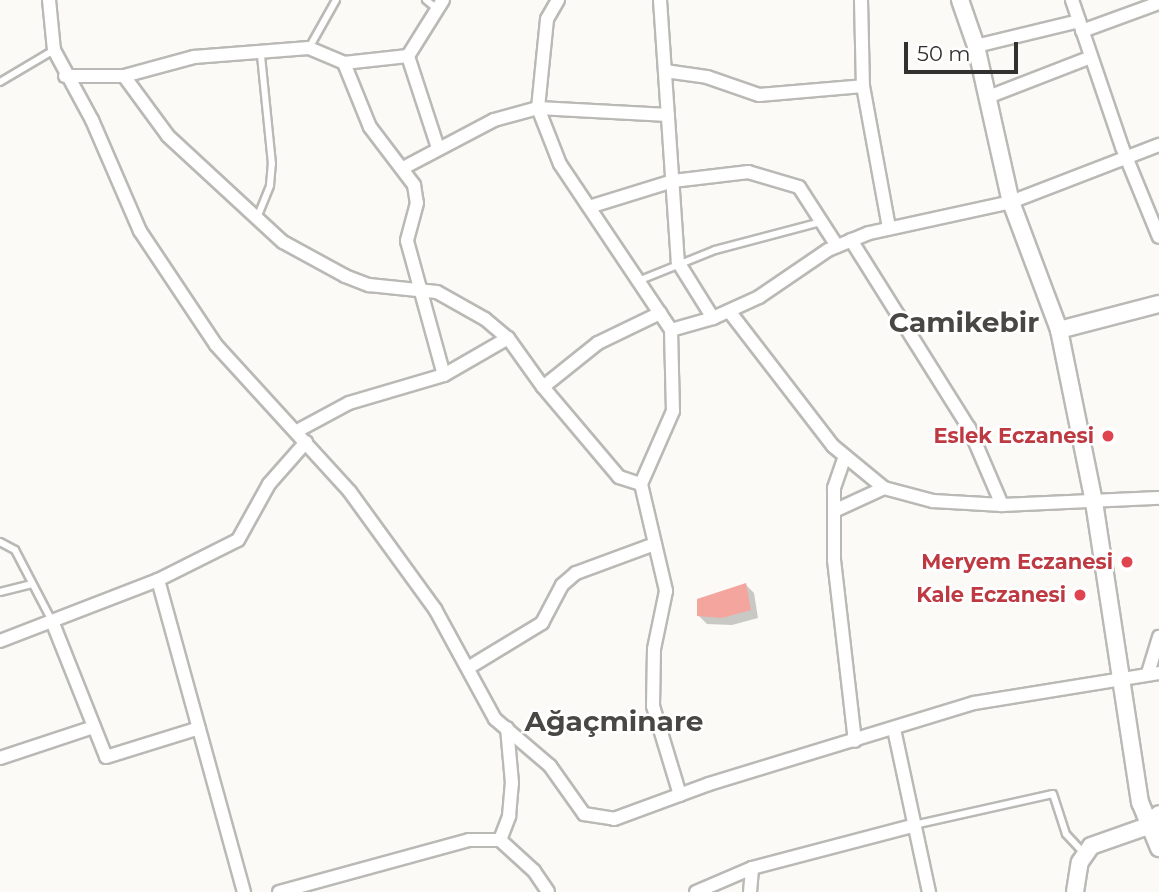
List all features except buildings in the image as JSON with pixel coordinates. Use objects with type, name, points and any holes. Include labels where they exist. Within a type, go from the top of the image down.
[{"type":"street","points":[[49,0],[54,50],[65,76],[92,120],[140,231],[216,345],[297,431],[435,608],[495,719],[550,765],[584,814],[614,819],[680,795],[974,703],[1121,676],[1154,673],[1159,637]]},
{"type":"street","points":[[558,0],[547,19],[538,108],[560,164],[671,330],[673,411],[641,484],[666,592],[653,649],[653,706],[680,795]]},
{"type":"street","points":[[660,0],[678,262],[713,318]]},
{"type":"street","points":[[861,0],[863,86],[889,228]]},
{"type":"street","points":[[960,0],[976,46],[1012,202],[1059,330],[1094,502],[1140,802],[1154,820],[1159,848]]},
{"type":"street","points":[[1072,0],[1126,159],[1159,237]]},
{"type":"street","points":[[976,46],[1080,26],[1159,3]]},
{"type":"street","points":[[408,56],[440,5]]},
{"type":"street","points":[[65,76],[124,76],[194,57],[261,55],[309,48],[344,63],[408,56]]},
{"type":"street","points":[[408,56],[438,148]]},
{"type":"street","points":[[988,97],[1091,57]]},
{"type":"street","points":[[344,63],[370,128],[405,167],[417,197],[407,241],[417,287],[444,375]]},
{"type":"street","points":[[665,71],[706,77],[760,95],[863,86]]},
{"type":"street","points":[[124,76],[168,136],[283,242],[345,276],[369,285],[417,287],[437,292],[509,338],[542,387],[620,477],[641,484]]},
{"type":"street","points":[[405,167],[494,120],[538,108],[668,115]]},
{"type":"street","points":[[671,330],[729,311],[851,240],[889,228],[1012,202],[1158,147]]},
{"type":"street","points":[[589,207],[673,181],[748,172],[799,187],[837,246]]},
{"type":"street","points":[[851,240],[969,428],[1002,505]]},
{"type":"street","points":[[1059,330],[1159,304]]},
{"type":"street","points":[[729,311],[787,390],[845,457],[884,488],[933,501],[1002,505],[1159,498]]},
{"type":"street","points":[[542,387],[598,343],[660,313]]},
{"type":"street","points":[[297,431],[349,403],[444,375],[509,338]]},
{"type":"street","points":[[0,641],[158,580],[231,546],[248,525],[269,484],[306,442]]},
{"type":"street","points":[[845,457],[836,476],[834,560],[855,741]]},
{"type":"street","points":[[834,511],[884,488]]},
{"type":"street","points":[[468,668],[542,623],[562,585],[576,573],[654,544]]},
{"type":"street","points":[[158,580],[244,892]]},
{"type":"street","points":[[52,621],[106,757],[199,728]]},
{"type":"street","points":[[0,758],[94,727]]},
{"type":"street","points":[[500,840],[509,816],[512,783],[508,728]]},
{"type":"street","points":[[894,729],[912,826],[929,892]]},
{"type":"street","points":[[1075,892],[1084,853],[1104,840],[1154,820]]},
{"type":"street","points":[[696,892],[752,868],[912,826]]},
{"type":"street","points":[[279,892],[469,840],[500,840],[534,871],[548,892]]},
{"type":"street","points":[[750,892],[752,868]]},
{"type":"lane","points":[[309,48],[336,0]]},
{"type":"lane","points":[[426,0],[440,5]]},
{"type":"lane","points":[[0,82],[54,50]]},
{"type":"lane","points":[[256,219],[267,196],[272,164],[261,55]]},
{"type":"lane","points":[[638,281],[678,262],[821,222]]},
{"type":"lane","points":[[0,542],[15,550],[52,621]]},
{"type":"lane","points":[[0,592],[32,584]]},
{"type":"lane","points":[[912,826],[1053,794],[1066,834],[1084,853]]},
{"type":"place","name":"Eslek Eczanesi","points":[[1108,436]]},
{"type":"place","name":"Meryem Eczanesi","points":[[1127,562]]},
{"type":"place","name":"Kale Eczanesi","points":[[1080,595]]},
{"type":"district","name":"Camikebir","points":[[964,322]]},
{"type":"district","name":"Ağaçminare","points":[[614,721]]}]
